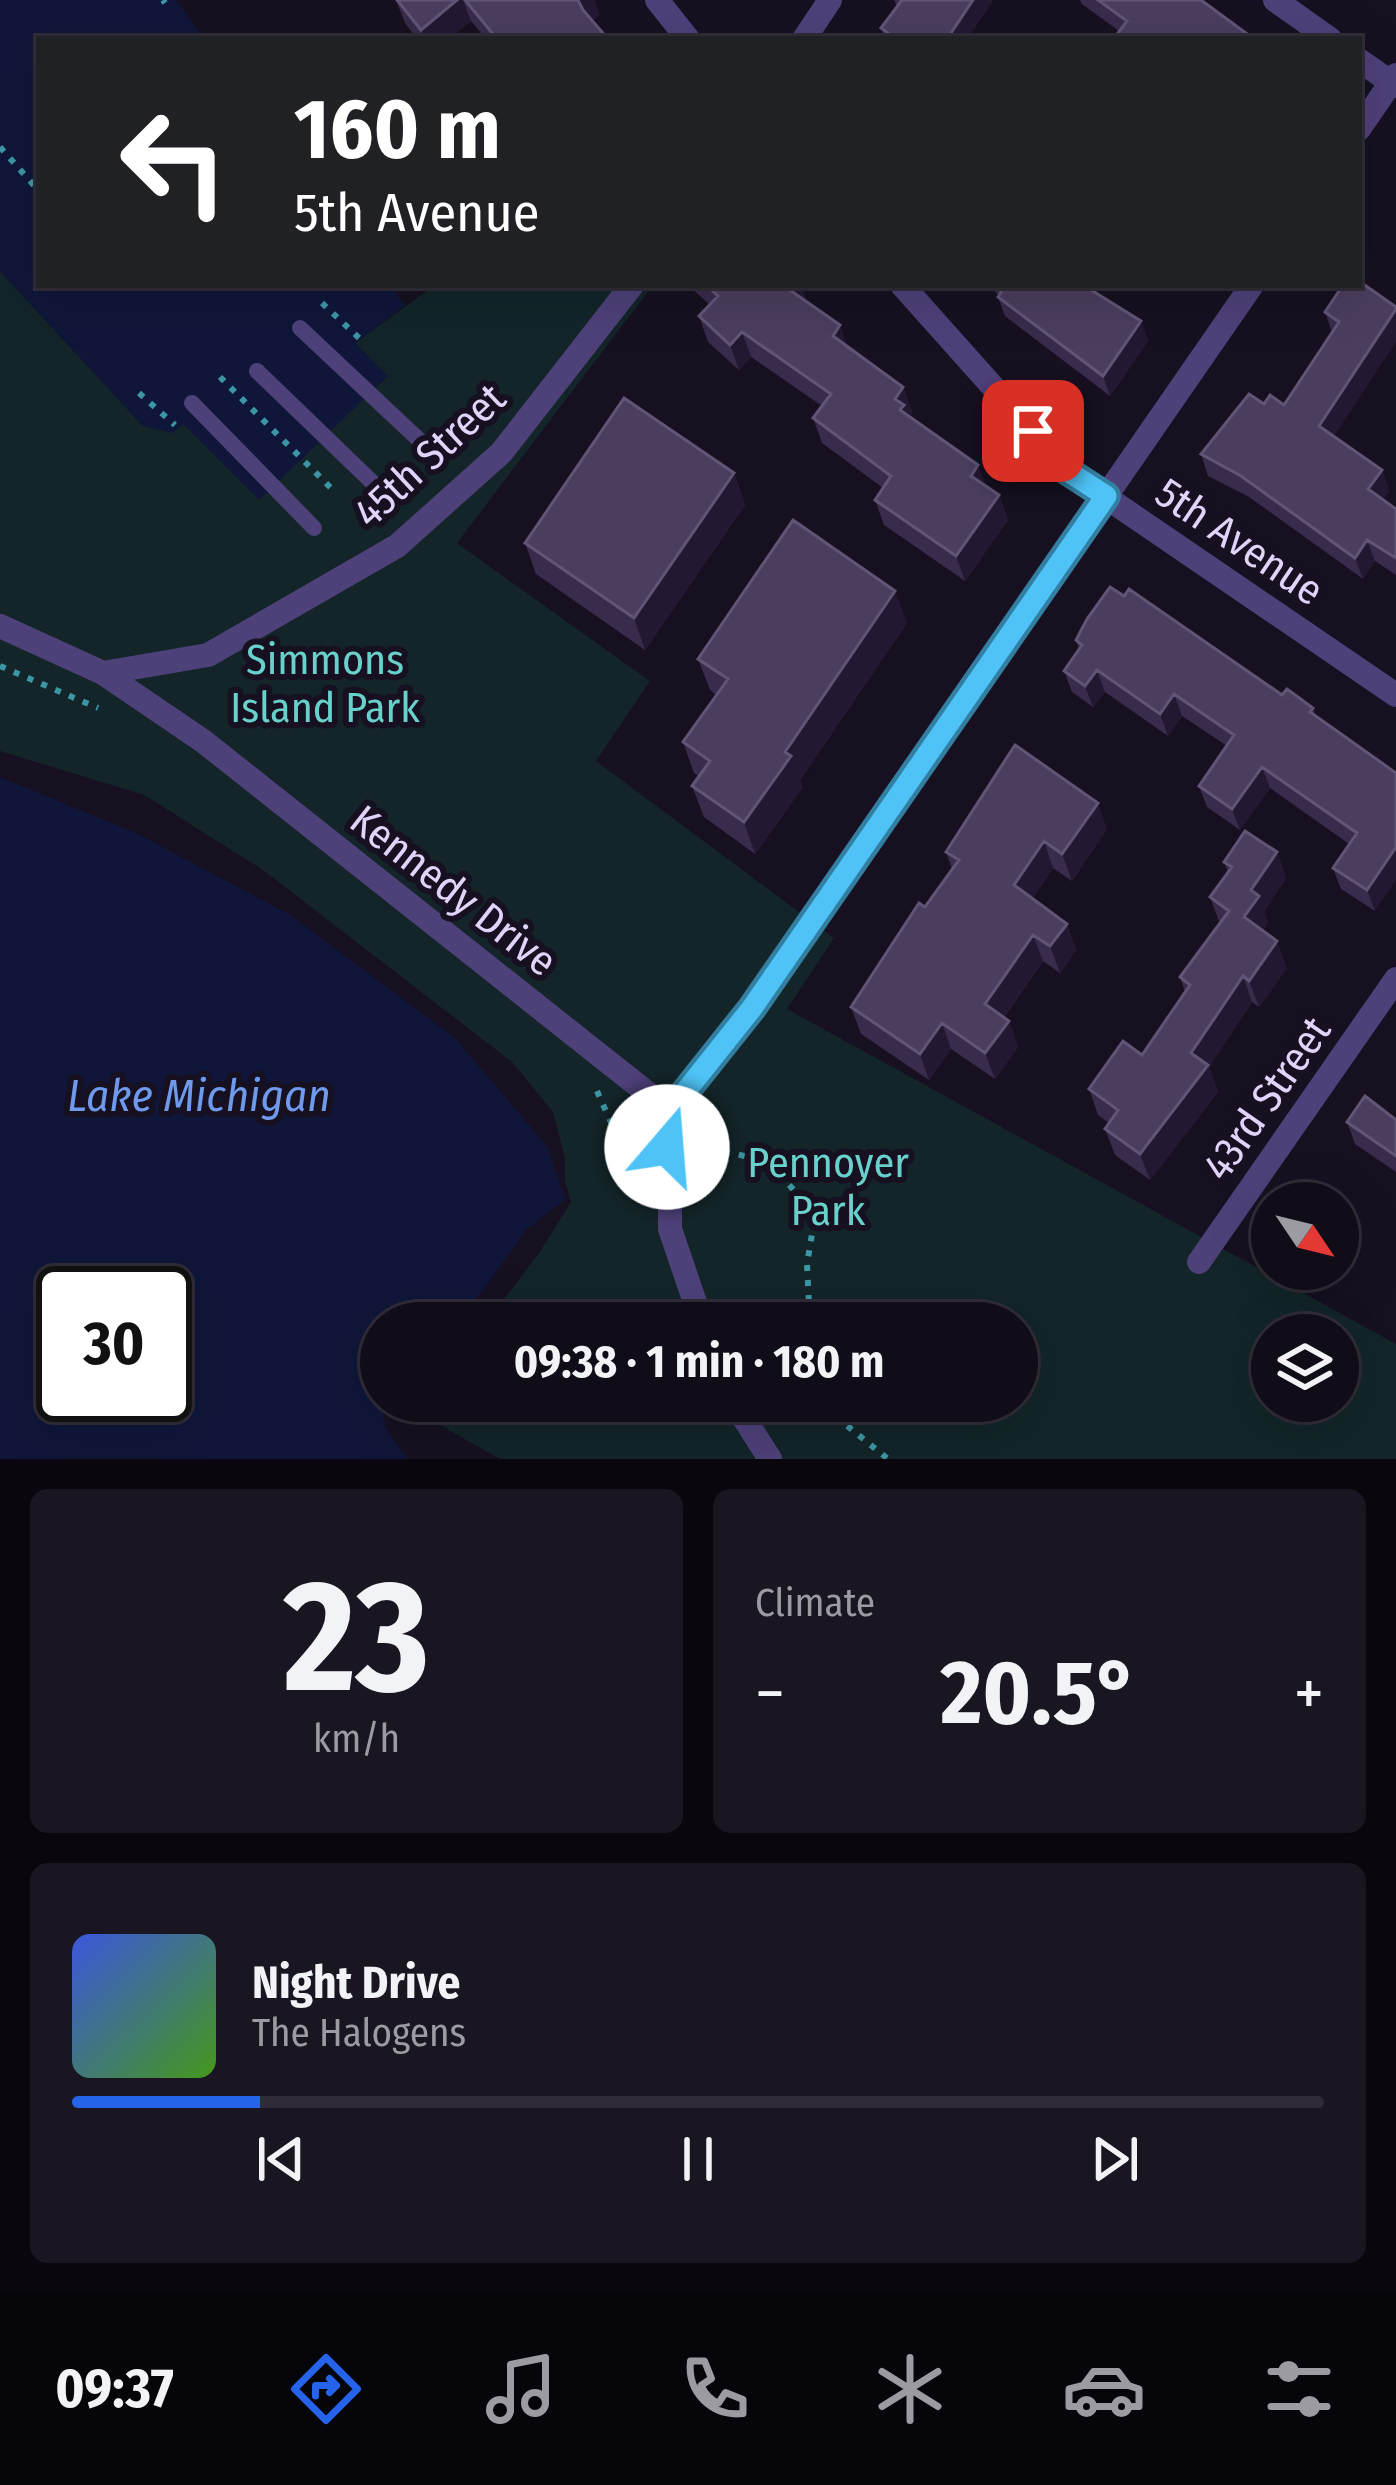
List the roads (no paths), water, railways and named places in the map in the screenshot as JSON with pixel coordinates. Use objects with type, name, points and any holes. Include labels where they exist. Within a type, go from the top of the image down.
[{"type":"street","points":[[657,0],[686,36]]},
{"type":"street","points":[[806,36],[830,0]]},
{"type":"street","points":[[1275,0],[1326,36]]},
{"type":"street","points":[[1362,62],[1394,81],[1362,125]]},
{"type":"street","name":"45th Street","points":[[103,673],[208,655],[397,547],[501,453],[630,288]]},
{"type":"street","name":"5th Avenue","points":[[905,288],[1049,453],[1396,695]]},
{"type":"street","points":[[695,1302],[670,1229],[670,1111],[752,1008],[1250,288]]},
{"type":"street","name":"Kennedy Drive","points":[[0,626],[103,673],[202,741],[670,1111]]},
{"type":"street","name":"43rd Street","points":[[1199,1262],[1396,979]]},
{"type":"street","points":[[746,1422],[770,1459]]},
{"type":"lane","points":[[300,328],[433,453]]},
{"type":"lane","points":[[257,371],[372,482]]},
{"type":"lane","points":[[192,403],[314,528]]},
{"type":"water","points":[[0,0],[184,0],[210,36],[36,36],[36,288],[393,288],[405,306],[355,343],[388,376],[259,500],[183,424],[173,433],[143,426],[0,271]]},
{"type":"water","name":"Lake Michigan","points":[[0,777],[136,833],[289,914],[455,1038],[547,1146],[565,1200],[493,1302],[360,1302],[360,1422],[424,1422],[494,1459],[0,1459]]},
{"type":"park label","name":"Simmons Island Park","points":[[325,683]]},
{"type":"park label","name":"Pennoyer Park","points":[[828,1186]]}]
